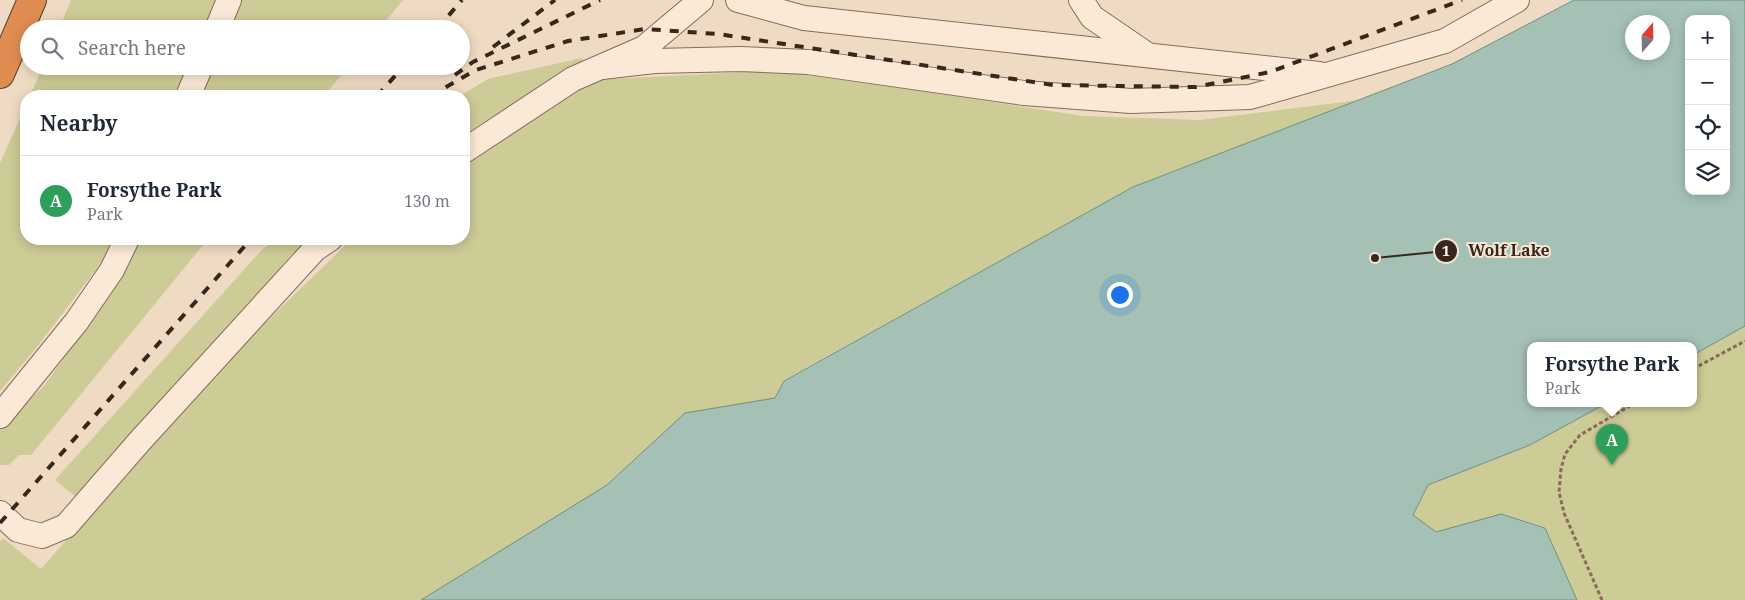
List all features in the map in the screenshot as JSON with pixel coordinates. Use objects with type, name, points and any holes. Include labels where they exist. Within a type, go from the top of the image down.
[{"type":"highway","points":[[23,20],[32,0]]},
{"type":"highway","points":[[0,74],[20,28]]},
{"type":"street","points":[[220,20],[229,0]]},
{"type":"street","points":[[470,147],[573,79],[644,48],[701,0]]},
{"type":"street","points":[[738,0],[804,18],[1328,75]]},
{"type":"street","points":[[1081,0],[1092,17],[1147,56]]},
{"type":"street","points":[[602,67],[654,61],[741,59],[808,62],[1024,93],[1131,102],[1250,97],[1445,41],[1517,0]]},
{"type":"street","points":[[191,90],[197,75]]},
{"type":"street","points":[[0,416],[77,321],[112,270],[124,245]]},
{"type":"street","points":[[0,513],[18,530],[42,536],[66,526],[139,442],[315,249],[321,245]]},
{"type":"path","points":[[1697,367],[1745,340]]},
{"type":"path","points":[[1602,600],[1564,513],[1559,492],[1561,469],[1565,454],[1580,434],[1628,407]]},
{"type":"shaded area","points":[[71,0],[403,0],[386,20],[63,20]]},
{"type":"shaded area","points":[[1574,0],[1745,0],[1745,326],[1697,353],[1697,342],[1527,342],[1527,407],[1600,407],[1530,445],[1428,485],[1413,515],[1436,532],[1501,514],[1545,528],[1577,600],[421,600],[607,485],[685,413],[775,398],[784,381],[1133,187],[1452,64]]},
{"type":"shaded area","points":[[582,58],[585,64],[470,131],[470,90],[488,79]]},
{"type":"shaded area","points":[[784,70],[1083,116],[1199,120],[1360,100],[1133,187],[784,380],[775,398],[685,413],[607,485],[421,600],[0,600],[0,541],[3,538],[41,569],[212,374],[346,245],[470,245],[470,157],[592,80]]},
{"type":"shaded area","points":[[39,75],[342,75],[329,90],[33,90]]},
{"type":"shaded area","points":[[20,118],[20,245],[110,245],[104,259],[37,347],[0,391],[0,163]]},
{"type":"shaded area","points":[[136,245],[203,245],[31,455],[19,455],[9,465],[0,465],[0,428],[44,386],[124,269]]},
{"type":"shaded area","points":[[268,245],[304,245],[291,255],[259,294],[76,497],[55,480]]},
{"type":"shaded area","points":[[1745,326],[1745,600],[1577,600],[1545,527],[1501,514],[1436,532],[1413,515],[1428,485],[1530,445],[1600,407],[1697,407],[1697,353]]},
{"type":"railway","points":[[445,20],[462,0]]},
{"type":"railway","points":[[493,47],[555,0]]},
{"type":"railway","points":[[470,64],[600,0]]},
{"type":"railway","points":[[470,73],[568,41],[645,29],[718,34],[1053,85],[1196,87],[1270,72],[1462,0]]},
{"type":"railway","points":[[382,90],[396,75]]},
{"type":"railway","points":[[441,90],[467,75]]},
{"type":"railway","points":[[0,523],[246,245]]},
{"type":"place","name":"Wolf Lake","points":[[1375,258]]},
{"type":"place","name":"Forsythe Park","points":[[1612,465]]}]
